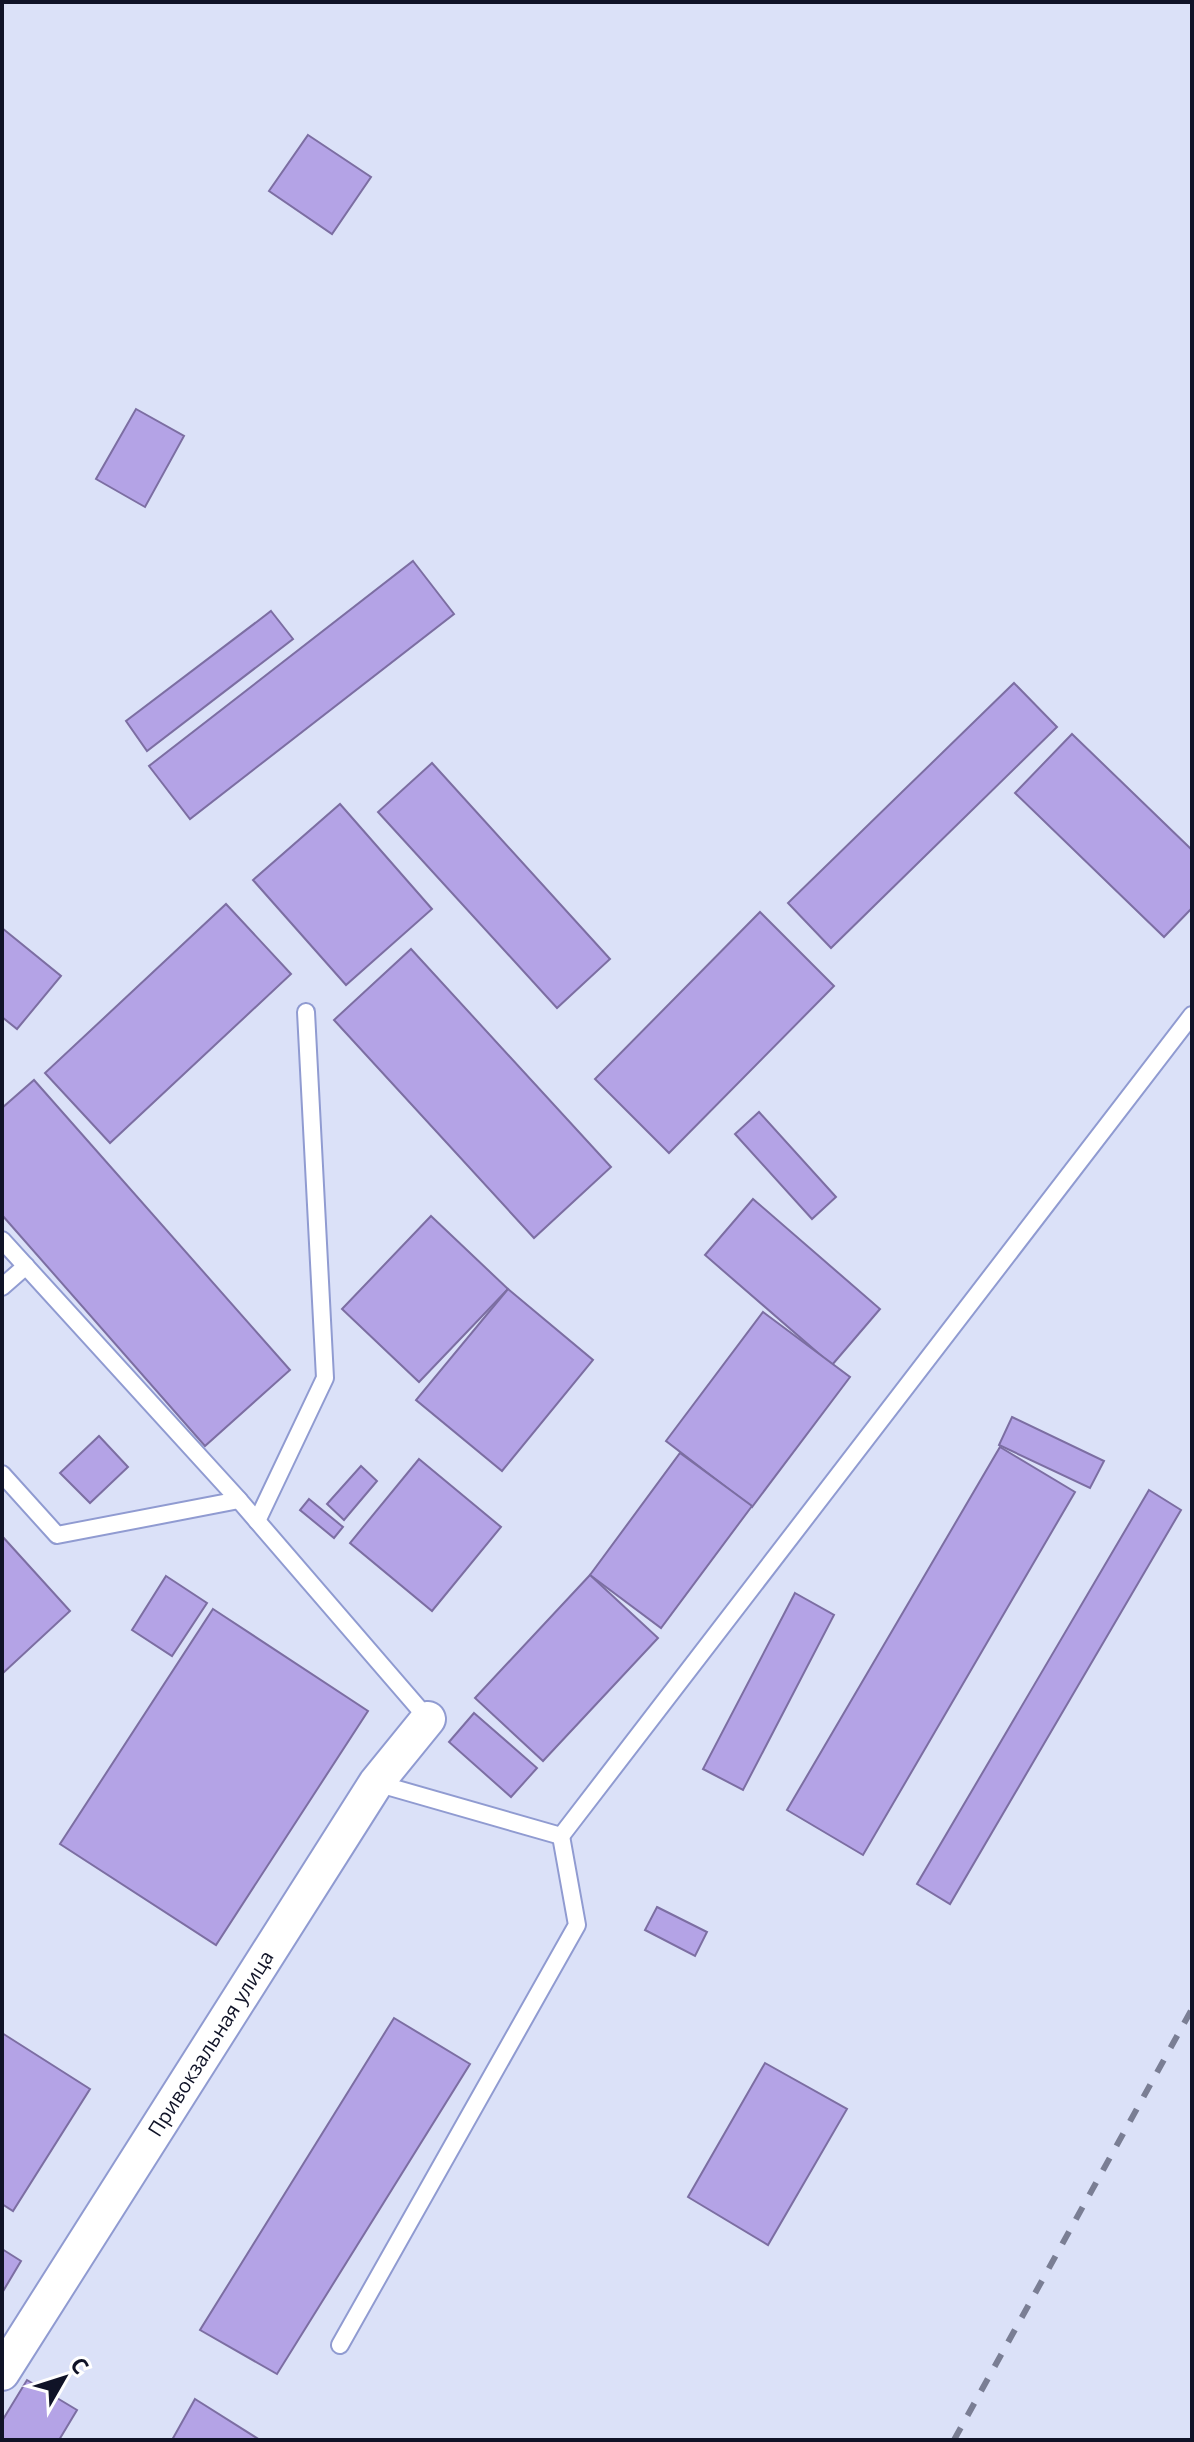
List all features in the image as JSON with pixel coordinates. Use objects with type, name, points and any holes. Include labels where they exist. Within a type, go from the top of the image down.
[{"type":"street","name":"Привокзальная улица","points":[[2,2373],[376,1783],[428,1719]]},
{"type":"lane","points":[[257,1521],[325,1378],[306,1012]]},
{"type":"lane","points":[[340,2345],[577,1925],[561,1836],[1192,1015]]},
{"type":"lane","points":[[2,1240],[239,1500],[428,1719]]},
{"type":"lane","points":[[2,1287],[26,1266]]},
{"type":"lane","points":[[2,1474],[57,1535],[239,1500]]},
{"type":"lane","points":[[376,1783],[561,1836]]},
{"type":"building","points":[[308,135],[371,177],[332,234],[269,191]]},
{"type":"building","points":[[136,409],[184,436],[145,507],[96,479]]},
{"type":"building","points":[[413,561],[454,614],[190,819],[149,766]]},
{"type":"building","points":[[271,611],[293,639],[147,751],[126,721]]},
{"type":"building","points":[[1014,683],[1057,727],[831,948],[788,903]]},
{"type":"building","points":[[1072,734],[1192,850],[1192,908],[1164,937],[1015,793]]},
{"type":"building","points":[[432,763],[610,959],[557,1008],[378,812]]},
{"type":"building","points":[[340,804],[432,909],[346,985],[253,880]]},
{"type":"building","points":[[226,904],[291,974],[110,1143],[45,1073]]},
{"type":"building","points":[[760,912],[834,986],[669,1153],[595,1079]]},
{"type":"building","points":[[2,928],[61,976],[17,1029],[2,1017]]},
{"type":"building","points":[[411,949],[611,1167],[534,1238],[334,1020]]},
{"type":"building","points":[[34,1080],[290,1370],[205,1446],[2,1215],[2,1108]]},
{"type":"building","points":[[759,1112],[836,1197],[812,1219],[735,1134]]},
{"type":"building","points":[[753,1199],[880,1309],[832,1365],[705,1255]]},
{"type":"building","points":[[431,1216],[508,1289],[419,1382],[342,1309]]},
{"type":"building","points":[[508,1289],[593,1360],[502,1471],[416,1400]]},
{"type":"building","points":[[763,1312],[850,1377],[752,1507],[666,1441]]},
{"type":"building","points":[[1012,1417],[1104,1461],[1090,1488],[999,1445]]},
{"type":"building","points":[[99,1436],[128,1467],[90,1503],[60,1473]]},
{"type":"building","points":[[1000,1447],[1075,1492],[863,1855],[787,1810]]},
{"type":"building","points":[[680,1453],[752,1506],[661,1628],[590,1575]]},
{"type":"building","points":[[419,1459],[501,1527],[432,1611],[350,1543]]},
{"type":"building","points":[[361,1466],[377,1481],[344,1520],[327,1504]]},
{"type":"building","points":[[1149,1490],[1181,1510],[950,1904],[917,1884]]},
{"type":"building","points":[[309,1499],[343,1527],[334,1538],[300,1510]]},
{"type":"building","points":[[2,1536],[70,1611],[2,1674]]},
{"type":"building","points":[[590,1575],[658,1638],[543,1761],[475,1698]]},
{"type":"building","points":[[166,1576],[207,1603],[172,1656],[132,1630]]},
{"type":"building","points":[[795,1593],[834,1615],[743,1790],[703,1769]]},
{"type":"building","points":[[213,1609],[368,1711],[216,1945],[60,1844]]},
{"type":"building","points":[[474,1713],[537,1768],[511,1797],[449,1742]]},
{"type":"building","points":[[657,1907],[707,1932],[695,1956],[645,1930]]},
{"type":"building","points":[[394,2018],[470,2064],[277,2374],[200,2330]]},
{"type":"building","points":[[2,2033],[90,2089],[13,2211],[2,2204]]},
{"type":"building","points":[[765,2063],[847,2109],[768,2245],[688,2197]]},
{"type":"building","points":[[2,2249],[21,2261],[2,2293]]},
{"type":"building","points":[[27,2380],[77,2410],[59,2440],[2,2440],[2,2421]]},
{"type":"building","points":[[195,2399],[260,2440],[172,2440]]},
{"type":"railway","points":[[954,2440],[1192,2009]]}]
